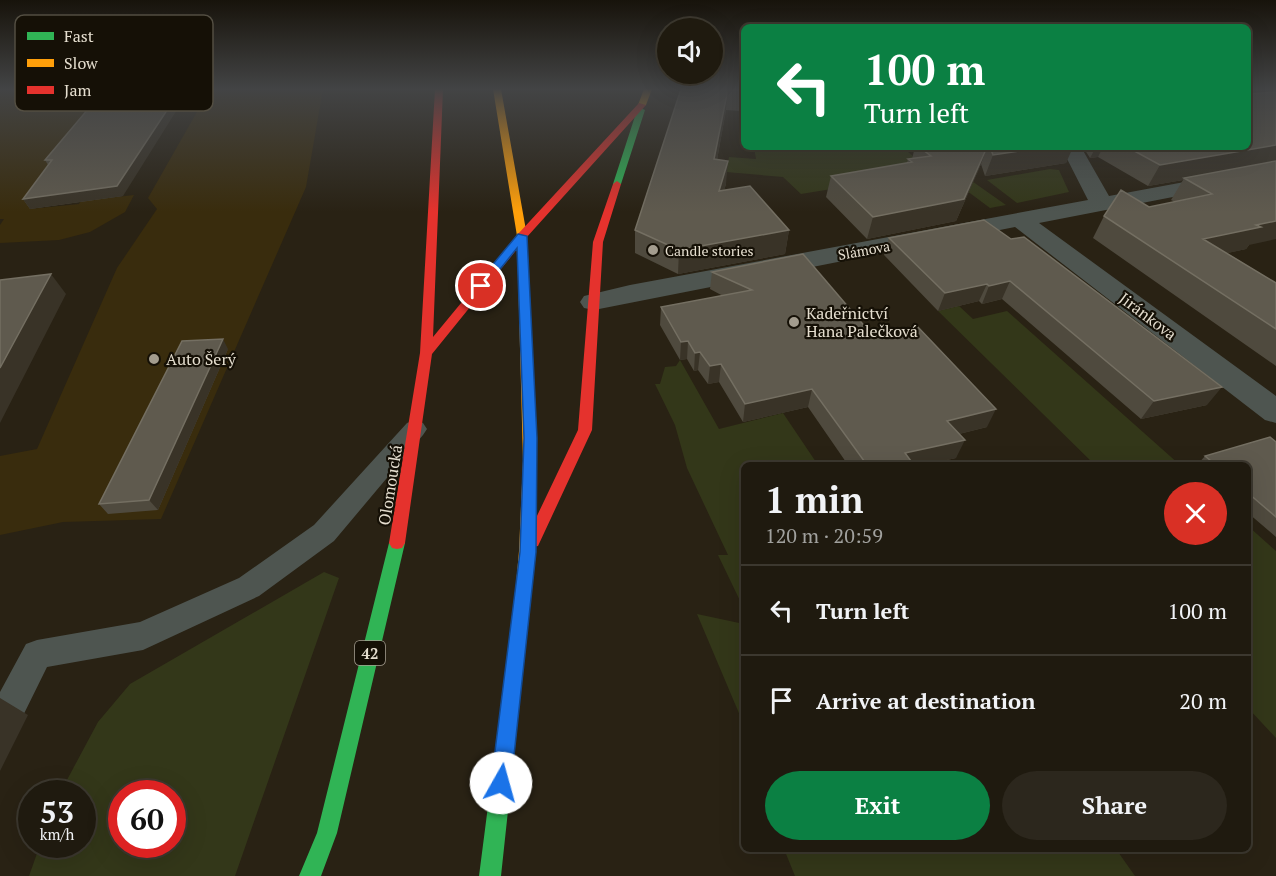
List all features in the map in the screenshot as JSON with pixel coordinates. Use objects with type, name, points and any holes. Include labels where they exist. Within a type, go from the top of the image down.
[{"type":"main road","name":"Olomoucká","points":[[310,876],[327,833],[398,538],[426,353],[437,130]]},
{"type":"main road","points":[[490,876],[528,552],[530,438],[522,236],[505,130]]},
{"type":"main road","points":[[426,353],[522,236],[619,130]]},
{"type":"main road","points":[[528,552],[585,429],[598,242],[634,130]]},
{"type":"street","points":[[1073,150],[1102,204]]},
{"type":"street","name":"Slámova","points":[[594,302],[630,293],[1021,221],[1276,171]]},
{"type":"street","name":"Jiránkova","points":[[1021,221],[1276,412]]},
{"type":"lane","points":[[0,726],[37,654],[143,636],[249,587],[324,534],[416,427]]},
{"type":"shaded area","points":[[0,130],[164,130],[141,166],[53,176],[30,209],[79,204],[88,187],[108,198],[134,195],[125,212],[90,232],[59,240],[0,243],[0,225],[4,219],[0,219]]},
{"type":"shaded area","name":"Auto Šerý","points":[[187,130],[316,130],[306,187],[161,519],[63,522],[0,535],[0,456],[37,449],[117,268],[157,209],[148,198]]},
{"type":"green space","points":[[754,150],[912,150],[907,151],[922,164],[899,178],[801,194],[783,177],[726,172],[729,157],[756,159]]},
{"type":"green space","points":[[1050,169],[1059,170],[1069,192],[1017,203],[987,180]]},
{"type":"green space","points":[[969,179],[1006,205],[990,208],[955,182]]},
{"type":"green space","points":[[959,306],[973,319],[1007,311],[1177,462],[1092,462],[938,311]]},
{"type":"green space","points":[[680,360],[719,429],[783,413],[816,462],[741,462],[741,603],[718,555],[728,555],[687,468],[675,425],[655,384],[660,384],[665,367],[676,366]]},
{"type":"green space","points":[[1251,529],[1276,551],[1276,738],[1251,711]]},
{"type":"green space","points":[[324,572],[339,578],[235,876],[29,876],[35,858],[96,858],[96,780],[67,780],[98,722],[130,684]]},
{"type":"green space","points":[[697,614],[741,623],[741,718]]},
{"type":"green space","points":[[785,852],[1118,852],[1135,876],[795,876]]},
{"type":"building","points":[[70,130],[154,130],[117,186],[23,199],[52,160],[45,160]]},
{"type":"building","points":[[668,130],[720,130],[714,159],[728,161],[719,191],[750,186],[789,230],[679,250],[635,230]]},
{"type":"building","points":[[1251,130],[1276,130],[1276,145],[1251,149]]},
{"type":"building","points":[[923,150],[986,150],[964,199],[873,217],[831,176],[912,162],[908,159],[931,156]]},
{"type":"building","points":[[991,150],[1026,150],[993,155]]},
{"type":"building","points":[[1132,150],[1247,150],[1160,165]]},
{"type":"building","points":[[1276,161],[1276,221],[1256,225],[1261,227],[1203,239],[1276,283],[1276,329],[1104,216],[1121,190],[1149,207],[1212,194],[1184,178]]},
{"type":"building","points":[[984,220],[1011,239],[1024,237],[1222,387],[1154,401],[1010,281],[945,293],[889,238]]},
{"type":"building","points":[[803,254],[873,336],[917,326],[996,409],[947,421],[965,440],[905,453],[912,462],[865,462],[812,389],[745,404],[721,364],[710,366],[700,352],[695,353],[688,341],[681,342],[661,307],[752,290],[712,272]]},
{"type":"building","points":[[51,274],[0,368],[0,280]]},
{"type":"building","points":[[223,339],[149,500],[99,504],[182,341]]},
{"type":"building","points":[[1270,437],[1276,442],[1276,517],[1251,496],[1251,462],[1212,462],[1205,456]]},
{"type":"traffic: fast","points":[[617,184],[635,130]]},
{"type":"traffic: fast","points":[[310,876],[327,833],[397,543]]},
{"type":"traffic: fast","points":[[490,876],[523,596]]},
{"type":"traffic: slow","points":[[504,130],[522,236]]},
{"type":"traffic: slow","points":[[522,236],[530,461],[523,596]]},
{"type":"traffic: jam","points":[[426,353],[437,130]]},
{"type":"traffic: jam","points":[[397,543],[426,353],[522,236],[619,130]]},
{"type":"traffic: jam","points":[[533,541],[585,430],[598,242],[617,184]]},
{"type":"place","name":"Candle stories","points":[[653,250]]},
{"type":"place","name":"Kadeřnictví Hana Palečková","points":[[794,322]]},
{"type":"place","name":"Auto Šerý","points":[[154,359]]},
{"type":"route","points":[[481,286],[522,236],[530,438],[528,552],[501,783]]}]
